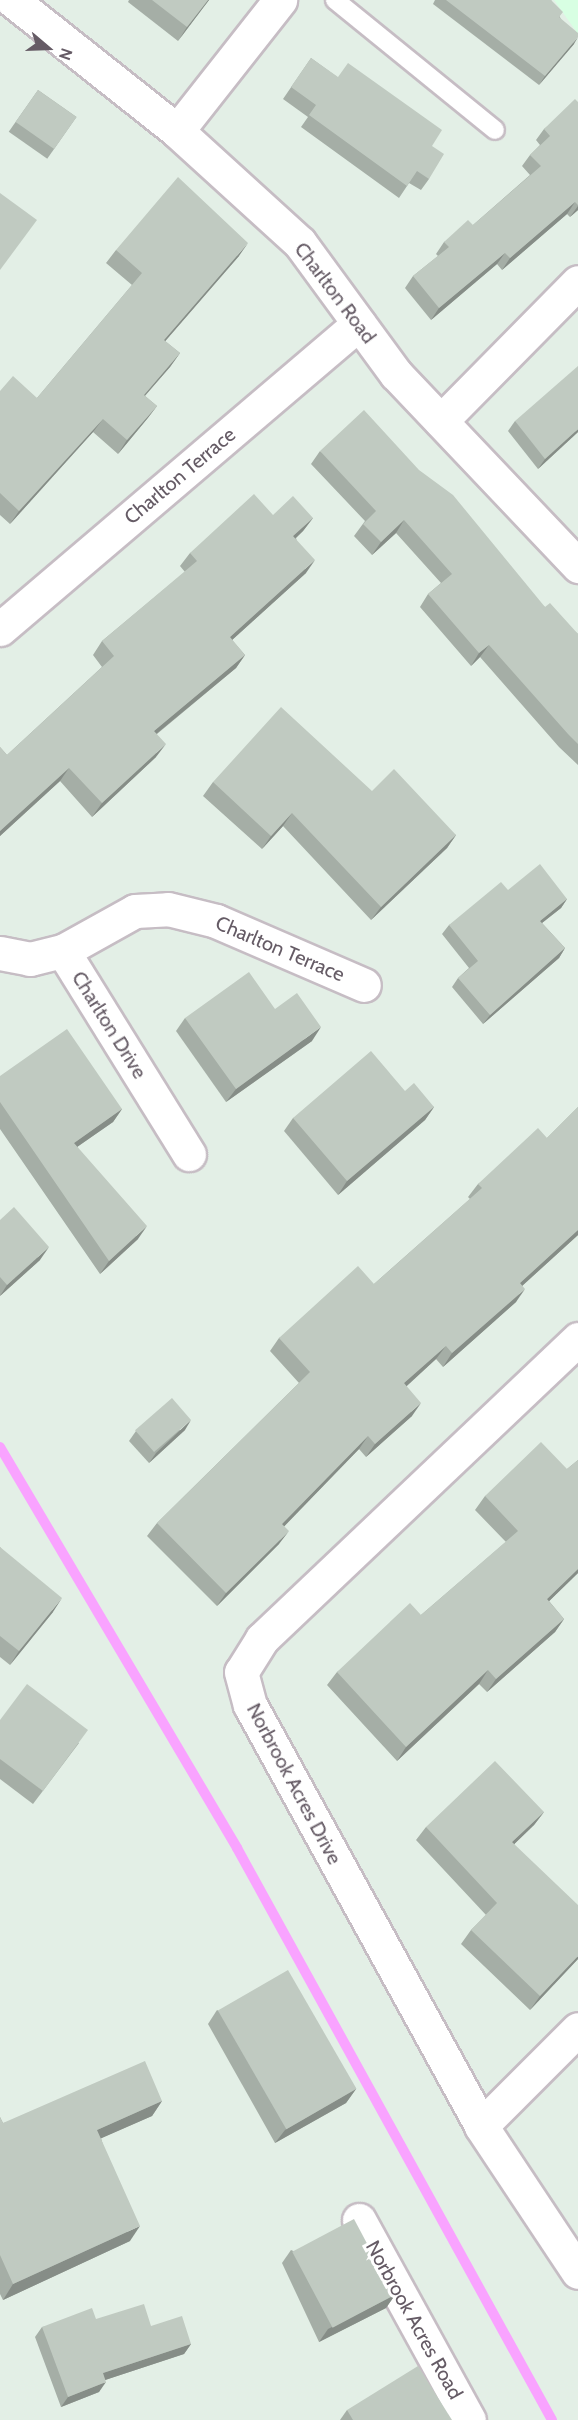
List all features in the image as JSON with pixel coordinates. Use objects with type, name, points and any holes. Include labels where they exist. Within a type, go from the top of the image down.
[{"type":"street","name":"Charlton Road","points":[[12,0],[177,131],[300,243],[396,374],[578,566]]},
{"type":"street","points":[[177,131],[280,0]]},
{"type":"street","points":[[441,421],[578,282]]},
{"type":"street","name":"Charlton Terrace","points":[[0,629],[359,324]]},
{"type":"street","name":"Charlton Terrace","points":[[63,951],[135,911],[168,909],[216,921],[364,985]]},
{"type":"street","name":"Charlton Drive","points":[[0,953],[30,959],[63,951],[189,1154]]},
{"type":"street","name":"Norbrook Acres Drive","points":[[578,1339],[262,1639],[241,1672],[250,1705],[481,2126],[578,2272]]},
{"type":"street","points":[[481,2126],[578,2029]]},
{"type":"street","name":"Norbrook Acres Road","points":[[359,2220],[469,2420]]},
{"type":"lane","points":[[335,0],[495,130]]},
{"type":"shaded area","points":[[554,0],[578,0],[578,34]]},
{"type":"building","points":[[152,0],[208,0],[187,27]]},
{"type":"building","points":[[446,0],[551,0],[563,12],[559,17],[578,33],[578,37],[545,76]]},
{"type":"building","points":[[311,58],[338,77],[348,63],[442,130],[432,146],[444,154],[429,179],[417,171],[407,186],[309,115],[316,105],[291,87]]},
{"type":"building","points":[[38,90],[77,117],[54,149],[16,122]]},
{"type":"building","points":[[575,99],[578,102],[578,205],[575,202],[510,258],[505,253],[439,308],[413,276],[449,247],[444,242],[468,220],[473,225],[541,166],[530,155],[550,136],[544,129]]},
{"type":"building","points":[[178,177],[248,243],[164,340],[180,353],[144,395],[157,406],[127,440],[103,419],[19,511],[0,493],[0,391],[13,376],[37,398],[142,273],[116,250]]},
{"type":"building","points":[[0,193],[37,220],[0,270]]},
{"type":"building","points":[[578,366],[578,429],[545,459],[515,421]]},
{"type":"building","points":[[364,410],[419,470],[453,495],[545,607],[550,603],[578,634],[578,744],[489,645],[479,653],[428,594],[452,574],[404,520],[381,542],[363,524],[376,511],[320,451]]},
{"type":"building","points":[[254,494],[273,515],[293,496],[313,518],[293,536],[315,560],[230,637],[245,655],[154,731],[166,744],[102,803],[69,768],[0,831],[0,747],[7,755],[114,656],[102,641],[197,561],[190,553]]},
{"type":"building","points":[[281,707],[372,791],[394,769],[456,835],[381,907],[292,813],[271,836],[213,782]]},
{"type":"building","points":[[540,864],[567,899],[540,921],[565,948],[490,1015],[458,978],[478,961],[449,925],[501,882],[508,890]]},
{"type":"building","points":[[249,972],[275,1009],[297,993],[321,1027],[236,1089],[185,1018]]},
{"type":"building","points":[[67,1029],[122,1109],[74,1143],[147,1226],[109,1261],[0,1102],[0,1076]]},
{"type":"building","points":[[371,1051],[405,1091],[414,1083],[434,1107],[347,1181],[293,1118]]},
{"type":"building","points":[[578,1107],[578,1230],[520,1283],[525,1289],[452,1353],[446,1346],[404,1383],[421,1403],[375,1444],[368,1436],[282,1524],[289,1531],[226,1593],[157,1523],[310,1372],[279,1338],[358,1266],[374,1284],[482,1188],[478,1184],[538,1128],[547,1138]]},
{"type":"building","points":[[14,1207],[49,1247],[7,1285],[0,1277],[0,1220]]},
{"type":"building","points":[[172,1398],[191,1420],[154,1452],[135,1430]]},
{"type":"building","points":[[541,1442],[567,1469],[578,1460],[578,1569],[547,1599],[564,1619],[496,1679],[488,1670],[406,1747],[337,1672],[410,1603],[421,1615],[518,1531],[485,1496]]},
{"type":"building","points":[[0,1547],[62,1598],[19,1651],[0,1636]]},
{"type":"building","points":[[27,1684],[88,1730],[43,1791],[0,1759],[0,1720]]},
{"type":"building","points":[[495,1761],[544,1812],[512,1842],[578,1905],[578,1956],[540,1996],[471,1930],[497,1903],[426,1827]]},
{"type":"building","points":[[288,1970],[356,2089],[286,2129],[218,2010]]},
{"type":"building","points":[[145,2061],[162,2101],[97,2130],[140,2226],[13,2284],[0,2255],[0,2117],[3,2123]]},
{"type":"building","points":[[354,2219],[394,2295],[333,2328],[292,2252]]},
{"type":"building","points":[[144,2304],[151,2326],[182,2316],[191,2344],[103,2373],[106,2382],[68,2397],[42,2327],[92,2308],[96,2319]]},
{"type":"building","points":[[418,2366],[452,2420],[353,2420],[347,2410]]},
{"type":"waterway","points":[[0,1447],[237,1848],[552,2420]]}]
